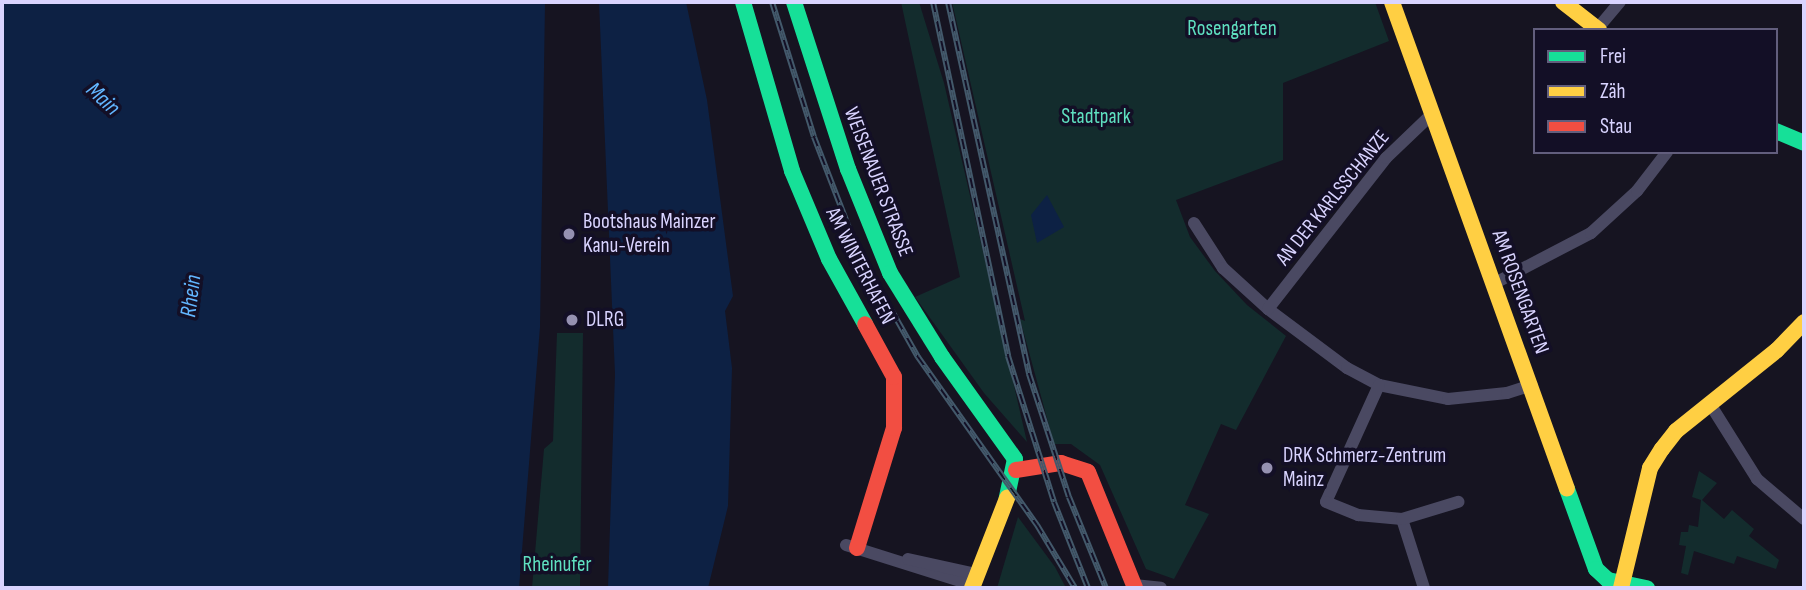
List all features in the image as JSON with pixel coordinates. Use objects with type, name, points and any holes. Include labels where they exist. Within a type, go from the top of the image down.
[{"type":"street","name":"AM WINTERHAFEN","points":[[743,2],[792,171],[829,259],[894,377],[894,428],[858,548]]},
{"type":"street","name":"WEISENAUER STRASSE","points":[[794,2],[852,182],[890,273],[942,357],[1009,446],[1016,470]]},
{"type":"street","name":"AM ROSENGARTEN","points":[[1392,2],[1601,583],[1647,588]]},
{"type":"street","points":[[1563,2],[1598,28]]},
{"type":"street","points":[[1600,28],[1620,2]]},
{"type":"street","name":"AN DER KARLSSCHANZE","points":[[1268,309],[1386,158],[1431,115]]},
{"type":"street","points":[[1778,132],[1804,143]]},
{"type":"street","points":[[1495,283],[1591,233],[1621,208],[1665,154]]},
{"type":"street","points":[[1194,223],[1223,268],[1268,309],[1338,362],[1379,385],[1448,399],[1507,393],[1532,385]]},
{"type":"street","points":[[1621,586],[1650,468],[1676,431],[1777,350],[1804,322]]},
{"type":"street","points":[[1379,385],[1326,502],[1358,515],[1402,519],[1458,502]]},
{"type":"street","points":[[1710,404],[1757,478],[1804,519]]},
{"type":"street","points":[[858,548],[973,583],[1016,470],[1061,463],[1088,472],[1097,485],[1135,587],[1161,588]]},
{"type":"street","points":[[1402,519],[1424,588]]},
{"type":"green space","points":[[901,2],[919,2],[944,83],[1027,442],[984,393],[915,297],[960,277]]},
{"type":"green space","name":"Stadtpark","points":[[952,2],[1375,2],[1389,41],[1283,83],[1283,160],[1176,200],[1190,237],[1215,271],[1247,305],[1286,336],[1236,430],[1221,424],[1185,505],[1209,514],[1174,579],[1146,569],[1100,465],[1071,444],[1054,444],[1020,319],[1025,321]]},
{"type":"green space","name":"Rheinufer","points":[[557,333],[583,333],[580,588],[532,588],[544,449],[553,441]]},
{"type":"green space","points":[[1699,471],[1717,483],[1702,500],[1724,519],[1732,510],[1754,529],[1749,536],[1779,560],[1776,569],[1737,556],[1734,564],[1694,551],[1688,575],[1681,573],[1686,546],[1679,545],[1681,532],[1688,532],[1689,525],[1698,527],[1701,500],[1692,497]]},
{"type":"green space","points":[[1018,517],[1055,567],[1066,588],[997,588]]},
{"type":"water","points":[[2,2],[545,2],[540,327],[519,588],[2,588]]},
{"type":"water","points":[[599,2],[686,2],[707,100],[733,296],[725,311],[732,368],[728,506],[708,588],[608,588],[615,374]]},
{"type":"water","points":[[1047,195],[1064,227],[1037,243],[1031,215]]},
{"type":"railway","points":[[772,2],[814,137],[858,251],[918,357],[1037,525],[1075,588]]},
{"type":"railway","points":[[933,2],[1008,356],[1054,502],[1088,588]]},
{"type":"railway","points":[[948,2],[1029,374],[1069,497],[1106,588]]},
{"type":"traffic: fast","points":[[743,2],[792,171],[829,259],[865,324]]},
{"type":"traffic: fast","points":[[794,2],[848,169],[890,273],[942,357],[1015,459],[1007,498]]},
{"type":"traffic: fast","points":[[1778,132],[1804,143]]},
{"type":"traffic: fast","points":[[1567,489],[1596,569],[1608,580],[1647,588]]},
{"type":"traffic: slow","points":[[1392,2],[1567,489]]},
{"type":"traffic: slow","points":[[1563,2],[1596,28]]},
{"type":"traffic: slow","points":[[1621,588],[1650,468],[1662,449],[1676,431],[1777,350],[1804,322]]},
{"type":"traffic: slow","points":[[972,588],[1007,498]]},
{"type":"traffic: jam","points":[[857,548],[894,428],[894,377],[865,324]]},
{"type":"traffic: jam","points":[[1016,470],[1061,463],[1088,472],[1135,588]]},
{"type":"place","name":"Bootshaus Mainzer Kanu-Verein","points":[[569,234]]},
{"type":"place","name":"DLRG","points":[[572,320]]},
{"type":"place","name":"DRK Schmerz-Zentrum Mainz","points":[[1267,468]]},
{"type":"park label","name":"Rosengarten","points":[[1232,29]]},
{"type":"water label","name":"Main","points":[[103,99]]},
{"type":"water label","name":"Rhein","points":[[191,296]]}]
